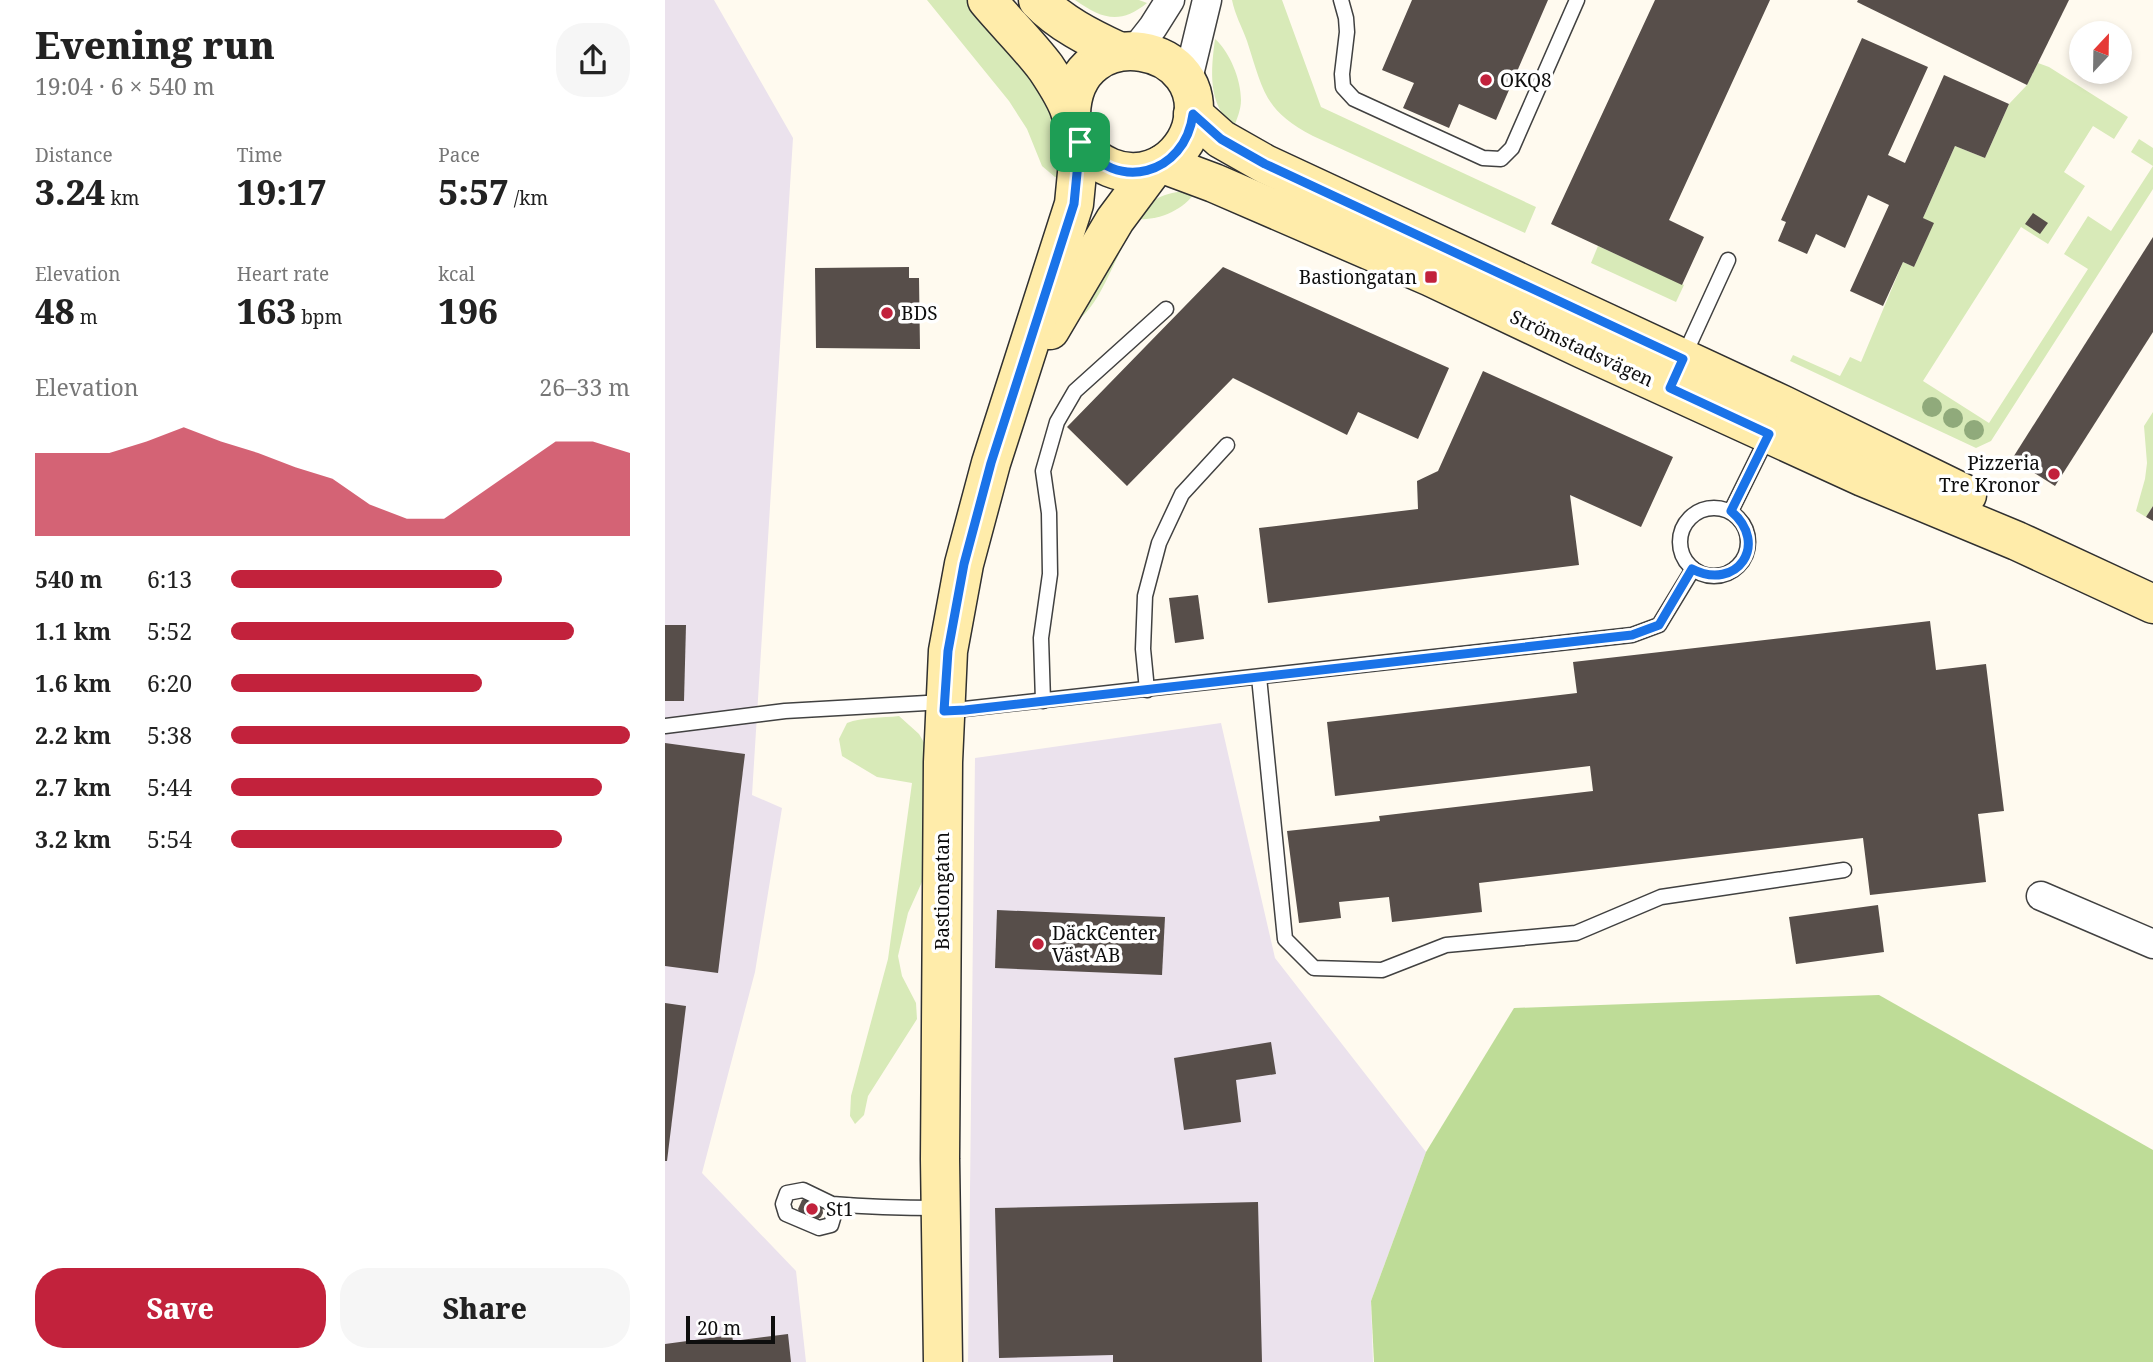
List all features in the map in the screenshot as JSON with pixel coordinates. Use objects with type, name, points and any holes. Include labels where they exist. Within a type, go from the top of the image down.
[{"type":"main road","points":[[987,0],[1046,69],[1076,128],[1099,162],[1116,170],[1135,172],[1158,166],[1178,152],[1189,134],[1190,99],[1181,74],[1166,60],[1151,53],[1127,51],[1085,35],[1038,0]]},
{"type":"main road","points":[[1076,128],[1074,93],[1084,74],[1099,60],[1127,51]]},
{"type":"main road","name":"Strömstadsvägen","points":[[1190,99],[1221,139],[1265,164],[1677,374],[1776,419],[1877,450],[2024,524],[2153,582]]},
{"type":"main road","name":"Bastiongatan","points":[[943,1362],[941,1209],[945,706],[948,651],[964,564],[991,463],[1074,204],[1076,128]]},
{"type":"main road","name":"Bastiongatan","points":[[1003,427],[1057,316],[1115,220],[1158,166]]},
{"type":"main road","name":"Strömstadsvägen","points":[[1158,166],[1215,183],[1431,277],[1677,374]]},
{"type":"main road","name":"Strömstadsvägen","points":[[1776,419],[1863,477],[2017,541],[2153,604]]},
{"type":"street","points":[[1127,51],[1153,27],[1170,0]]},
{"type":"street","points":[[1190,99],[1207,0]]},
{"type":"street","points":[[2042,897],[2153,944]]},
{"type":"lane","points":[[1341,0],[1347,32],[1343,87],[1354,99],[1492,160],[1501,159],[1512,148],[1577,0]]},
{"type":"lane","points":[[1677,374],[1728,260]]},
{"type":"lane","points":[[1043,701],[1041,638],[1050,574],[1049,513],[1043,471],[1057,422],[1075,391],[1166,309]]},
{"type":"lane","points":[[1731,511],[1776,419]]},
{"type":"lane","points":[[1147,690],[1143,649],[1145,596],[1159,543],[1182,494],[1227,445]]},
{"type":"lane","points":[[1709,507],[1731,511],[1746,528],[1749,539],[1743,561],[1735,569],[1714,576],[1692,569],[1680,550],[1682,527],[1698,511],[1709,507]]},
{"type":"lane","points":[[665,726],[785,711],[1043,701],[1632,635],[1659,625],[1692,569]]},
{"type":"lane","points":[[1259,677],[1285,939],[1314,968],[1382,970],[1446,945],[1576,933],[1661,897],[1844,870]]},
{"type":"lane","points":[[837,1205],[941,1209]]},
{"type":"shaded area","points":[[665,0],[714,0],[793,138],[752,795],[782,808],[755,972],[702,1173],[796,1271],[806,1362],[665,1362]]},
{"type":"shaded area","points":[[1221,723],[1275,958],[1426,1152],[1371,1301],[1373,1362],[968,1362],[975,758]]},
{"type":"green space","points":[[927,0],[973,0],[1040,85],[1061,139],[1064,180],[1055,177],[1042,166],[1027,129],[1009,101]]},
{"type":"green space","points":[[1075,0],[1139,0],[1147,3],[1128,14],[1111,17],[1094,12]]},
{"type":"green space","points":[[1232,0],[1282,0],[1321,107],[1536,207],[1525,233],[1313,136],[1284,118],[1262,86]]},
{"type":"green space","points":[[1215,39],[1230,59],[1239,84],[1241,104],[1234,127],[1225,118],[1215,97],[1212,63]]},
{"type":"green space","points":[[2038,63],[2049,67],[2069,80],[2069,84],[2076,84],[2128,117],[2114,139],[2093,126],[2064,172],[2085,186],[2048,244],[2021,227],[1923,381],[1989,423],[2088,269],[2064,254],[2088,216],[2111,231],[2153,166],[2153,189],[1991,441],[1976,448],[1790,361],[1793,355],[1840,376],[1850,357],[1861,362],[1903,262],[1914,267],[1933,224],[1923,218],[1955,146],[1985,158],[2009,104],[2027,85]]},
{"type":"green space","points":[[2139,139],[2153,148],[2153,166],[2131,152]]},
{"type":"green space","points":[[1185,191],[1196,191],[1177,209],[1161,216],[1134,219],[1156,199]]},
{"type":"green space","points":[[1121,240],[1122,248],[1102,288],[1090,308],[1075,322]]},
{"type":"green space","points":[[1598,246],[1684,285],[1676,302],[1591,263]]},
{"type":"green space","points":[[2153,412],[2153,506],[2146,517],[2136,511],[2147,463],[2144,426]]},
{"type":"green space","points":[[899,716],[919,734],[926,746],[926,873],[908,913],[898,956],[902,976],[916,1003],[917,1019],[868,1096],[864,1115],[855,1124],[850,1116],[851,1096],[888,959],[912,783],[877,777],[842,756],[839,739],[847,723]]},
{"type":"green space","points":[[1879,995],[2153,1150],[2153,1362],[1374,1362],[1371,1301],[1426,1152],[1514,1008]]},
{"type":"building","points":[[1412,0],[1548,0],[1496,120],[1459,104],[1449,128],[1403,108],[1414,83],[1382,70]]},
{"type":"building","points":[[1655,0],[1770,0],[1669,220],[1704,237],[1682,285],[1551,224]]},
{"type":"building","points":[[2069,0],[2027,85],[1857,2]]},
{"type":"building","points":[[1862,38],[1928,67],[1888,155],[1905,163],[1944,75],[2009,104],[1985,158],[1955,146],[1923,218],[1934,223],[1914,267],[1903,262],[1883,306],[1850,291],[1889,205],[1868,195],[1845,248],[1816,234],[1807,254],[1778,241],[1786,222],[1781,220]]},
{"type":"building","points":[[2033,213],[2048,223],[2040,234],[2025,224]]},
{"type":"building","points":[[2153,237],[2153,332],[2055,486],[2012,459]]},
{"type":"building","points":[[909,267],[909,278],[919,278],[920,349],[816,348],[815,268]]},
{"type":"building","points":[[1223,267],[1449,368],[1418,439],[1358,412],[1347,435],[1233,378],[1127,486],[1067,427]]},
{"type":"building","points":[[1483,371],[1673,457],[1641,527],[1570,495],[1579,565],[1268,603],[1259,528],[1418,509],[1417,481],[1438,471]]},
{"type":"building","points":[[2153,506],[2153,521],[2146,517]]},
{"type":"building","points":[[1198,595],[1204,639],[1175,643],[1169,598]]},
{"type":"building","points":[[1930,621],[1936,670],[1986,664],[2004,811],[1978,814],[1986,882],[1870,895],[1863,838],[1479,883],[1482,912],[1392,922],[1389,897],[1339,902],[1341,918],[1299,923],[1287,831],[1380,821],[1379,816],[1593,791],[1590,766],[1335,796],[1327,722],[1577,693],[1573,662]]},
{"type":"building","points":[[665,625],[686,625],[684,701],[665,701]]},
{"type":"building","points":[[665,743],[745,754],[718,973],[665,966]]},
{"type":"building","points":[[1878,905],[1884,952],[1796,964],[1789,917]]},
{"type":"building","points":[[997,910],[1165,917],[1162,975],[995,968]]},
{"type":"building","points":[[665,1003],[686,1006],[667,1161],[665,1161]]},
{"type":"building","points":[[1271,1042],[1276,1074],[1236,1080],[1241,1122],[1184,1130],[1174,1058]]},
{"type":"building","points":[[805,1199],[822,1205],[821,1217],[818,1219],[800,1213],[798,1209]]},
{"type":"building","points":[[1258,1202],[1262,1362],[1113,1362],[1113,1355],[999,1358],[995,1208]]},
{"type":"building","points":[[788,1334],[791,1362],[665,1362],[665,1344],[732,1335],[733,1341]]},
{"type":"place","name":"OKQ8","points":[[1486,80]]},
{"type":"place","name":"Bastiongatan","points":[[1431,277]]},
{"type":"place","name":"BDS","points":[[887,313]]},
{"type":"place","name":"Pizzeria Tre Kronor","points":[[2054,474]]},
{"type":"place","name":"DäckCenter Väst AB","points":[[1038,944]]},
{"type":"place","name":"St1","points":[[812,1209]]},
{"type":"route","points":[[1193,114],[1221,139],[1265,164],[1683,359],[1670,388],[1769,434],[1731,511],[1746,528],[1749,539],[1743,561],[1735,569],[1714,576],[1692,569],[1659,625],[1632,635],[944,711],[948,651],[964,564],[991,463],[1074,204],[1080,142],[1099,162],[1116,170],[1135,172],[1153,169],[1178,152],[1189,134],[1193,114]]}]
